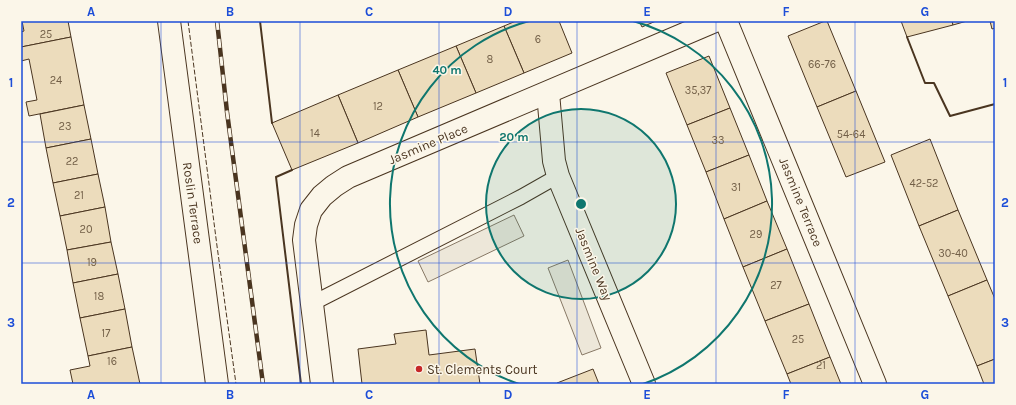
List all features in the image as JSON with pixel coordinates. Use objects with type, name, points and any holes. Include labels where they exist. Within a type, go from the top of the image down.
[{"type":"street","name":"Roslin Terrace","points":[[168,21],[217,384]]},
{"type":"street","name":"Jasmine Place","points":[[322,384],[304,240],[306,225],[311,210],[322,196],[348,177],[715,21]]},
{"type":"street","name":"Jasmine Terrace","points":[[726,21],[800,198],[875,384]]},
{"type":"street","name":"Jasmine Way","points":[[548,93],[554,161],[558,176],[644,384]]},
{"type":"lane","points":[[313,303],[521,197],[558,176]]},
{"type":"shaded area","points":[[514,215],[524,236],[428,282],[418,261]]},
{"type":"shaded area","points":[[568,260],[601,348],[582,355],[548,268]]},
{"type":"building","points":[[22,21],[68,21],[71,37],[21,47],[21,32],[24,31]]},
{"type":"building","points":[[516,21],[559,21],[572,53],[524,73],[504,26]]},
{"type":"building","points":[[639,21],[656,21],[642,27]]},
{"type":"building","points":[[827,21],[856,91],[817,107],[788,36]]},
{"type":"building","points":[[901,21],[952,21],[953,25],[907,37]]},
{"type":"building","points":[[952,21],[967,21],[953,25]]},
{"type":"building","points":[[990,21],[995,21],[995,28],[992,29]]},
{"type":"building","points":[[504,26],[524,73],[476,93],[456,46]]},
{"type":"building","points":[[71,37],[84,105],[29,116],[26,102],[37,100],[29,59],[21,61],[21,47]]},
{"type":"building","points":[[456,46],[476,93],[418,117],[398,70]]},
{"type":"building","points":[[709,56],[730,108],[687,125],[666,73]]},
{"type":"building","points":[[398,70],[418,117],[358,143],[338,95]]},
{"type":"building","points":[[856,91],[885,162],[846,177],[817,107]]},
{"type":"building","points":[[338,95],[358,143],[292,170],[272,123]]},
{"type":"building","points":[[84,105],[91,139],[46,148],[40,114]]},
{"type":"building","points":[[730,108],[749,155],[706,172],[687,125]]},
{"type":"building","points":[[91,139],[98,174],[53,183],[46,148]]},
{"type":"building","points":[[930,139],[958,210],[919,226],[891,155]]},
{"type":"building","points":[[749,155],[767,201],[724,219],[706,172]]},
{"type":"building","points":[[98,174],[105,207],[60,216],[53,183]]},
{"type":"building","points":[[767,201],[787,249],[743,267],[724,219]]},
{"type":"building","points":[[105,207],[111,242],[67,250],[60,216]]},
{"type":"building","points":[[958,210],[987,280],[948,296],[919,226]]},
{"type":"building","points":[[111,242],[118,274],[73,283],[67,250]]},
{"type":"building","points":[[787,249],[809,304],[765,321],[743,267]]},
{"type":"building","points":[[118,274],[125,309],[80,318],[73,283]]},
{"type":"building","points":[[987,280],[995,299],[995,359],[977,366],[948,296]]},
{"type":"building","points":[[809,304],[830,357],[787,374],[765,321]]},
{"type":"building","points":[[125,309],[132,347],[88,356],[80,318]]},
{"type":"building","name":"St. Clements Court","points":[[426,330],[429,355],[475,349],[480,384],[362,384],[358,349],[396,344],[394,334]]},
{"type":"building","points":[[132,347],[140,384],[73,384],[70,370],[90,366],[88,356]]},
{"type":"building","points":[[830,357],[841,384],[791,384],[787,374]]},
{"type":"building","points":[[995,359],[995,384],[984,384],[977,366]]},
{"type":"building","points":[[593,369],[599,384],[557,384],[557,383]]},
{"type":"railway","points":[[217,21],[227,112],[263,384]]},
{"type":"fence","points":[[188,21],[236,384]]},
{"type":"wall","points":[[260,21],[272,123]]},
{"type":"wall","points":[[907,37],[925,83],[934,83],[950,116],[995,104]]},
{"type":"wall","points":[[292,170],[276,177],[301,384]]},
{"type":"place","name":"St. Clements Court","points":[[419,369]]}]
